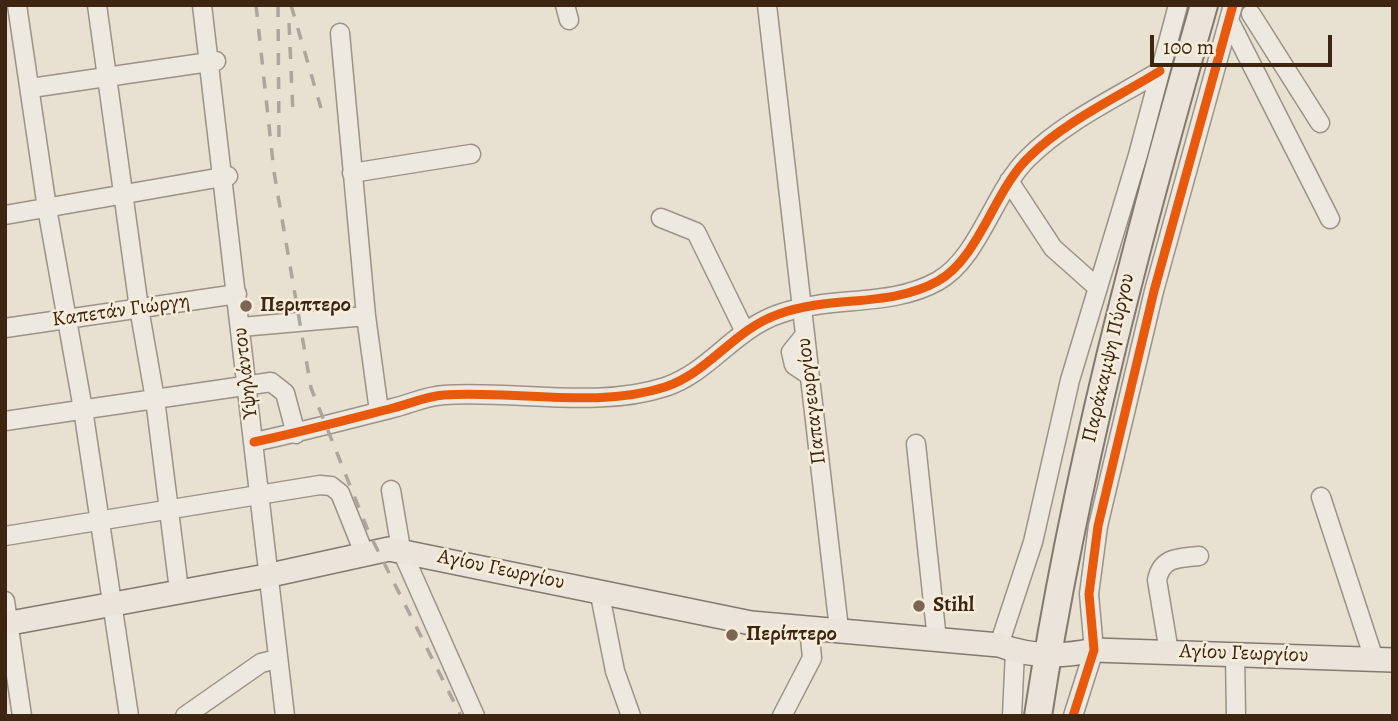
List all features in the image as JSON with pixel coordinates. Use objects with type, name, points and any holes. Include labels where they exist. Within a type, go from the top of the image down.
[{"type":"highway","name":"Παράκαμψη Πύργου","points":[[1038,716],[1107,360],[1204,5]]},
{"type":"main road","name":"Αγίου Γεωργίου","points":[[6,616],[110,603],[266,576],[364,553],[401,549],[751,623],[839,629],[1007,648],[1026,638],[1050,647],[1094,650],[1383,660]]},
{"type":"street","points":[[17,5],[47,208],[83,410],[129,716]]},
{"type":"street","points":[[97,5],[139,309],[155,399],[179,590]]},
{"type":"street","name":"Υψηλάντου","points":[[202,5],[212,62]]},
{"type":"street","name":"Υψηλάντου","points":[[210,5],[212,62],[224,177],[234,236],[232,254],[261,494],[266,576],[285,716]]},
{"type":"street","name":"Παπαγεωργίου","points":[[767,5],[839,629]]},
{"type":"street","points":[[1012,716],[1007,648],[1070,380],[1178,5]]},
{"type":"street","points":[[1232,18],[1256,9],[1320,123]]},
{"type":"street","points":[[1232,18],[1330,219]]},
{"type":"street","points":[[1073,716],[1094,650],[1089,594],[1098,526],[1154,291],[1232,18]]},
{"type":"street","points":[[340,33],[366,316],[379,411]]},
{"type":"street","points":[[31,88],[212,62]]},
{"type":"street","points":[[254,442],[442,395],[638,394],[686,379],[744,330],[779,314],[848,299],[894,297],[914,293],[941,279],[975,240],[1009,181],[1027,159],[1052,137],[1160,71]]},
{"type":"street","points":[[352,173],[471,154]]},
{"type":"street","points":[[5,215],[123,192],[224,177]]},
{"type":"street","points":[[1009,181],[1053,248],[1098,288]]},
{"type":"street","points":[[661,218],[696,232],[744,330]]},
{"type":"street","name":"Καπετάν Γιώργη","points":[[5,328],[237,294]]},
{"type":"street","points":[[241,327],[366,316]]},
{"type":"street","points":[[5,421],[271,382],[279,385],[285,393],[296,433]]},
{"type":"street","points":[[916,444],[937,640]]},
{"type":"street","points":[[5,536],[261,494],[331,486],[340,493],[364,553]]},
{"type":"street","points":[[391,490],[401,549],[475,716]]},
{"type":"street","points":[[1321,497],[1383,660]]},
{"type":"street","points":[[1169,652],[1157,580],[1160,568],[1166,561],[1199,556]]},
{"type":"street","points":[[599,590],[615,671],[631,716]]},
{"type":"street","points":[[6,616],[22,716]]},
{"type":"street","points":[[782,716],[812,658],[809,628]]},
{"type":"street","points":[[1235,653],[1236,716]]},
{"type":"street","points":[[184,716],[261,663],[277,659]]},
{"type":"railway","points":[[256,5],[274,172],[311,388],[369,533],[461,716]]},
{"type":"railway","points":[[278,5],[279,141]]},
{"type":"railway","points":[[291,5],[321,108]]},
{"type":"railway","points":[[289,23],[293,114]]},
{"type":"cycle path","points":[[1073,716],[1094,650],[1089,594],[1098,526],[1154,291],[1233,5]]},
{"type":"cycle path","points":[[254,442],[437,396],[471,394],[584,398],[639,393],[681,380],[709,362],[748,330],[779,314],[799,308],[900,295],[920,289],[938,281],[965,257],[1005,188],[1028,158],[1042,145],[1074,122],[1160,71]]},
{"type":"place","name":"Περιπτερο","points":[[246,306]]},
{"type":"place","name":"Stihl","points":[[919,606]]},
{"type":"place","name":"Περίπτερο","points":[[732,635]]}]
